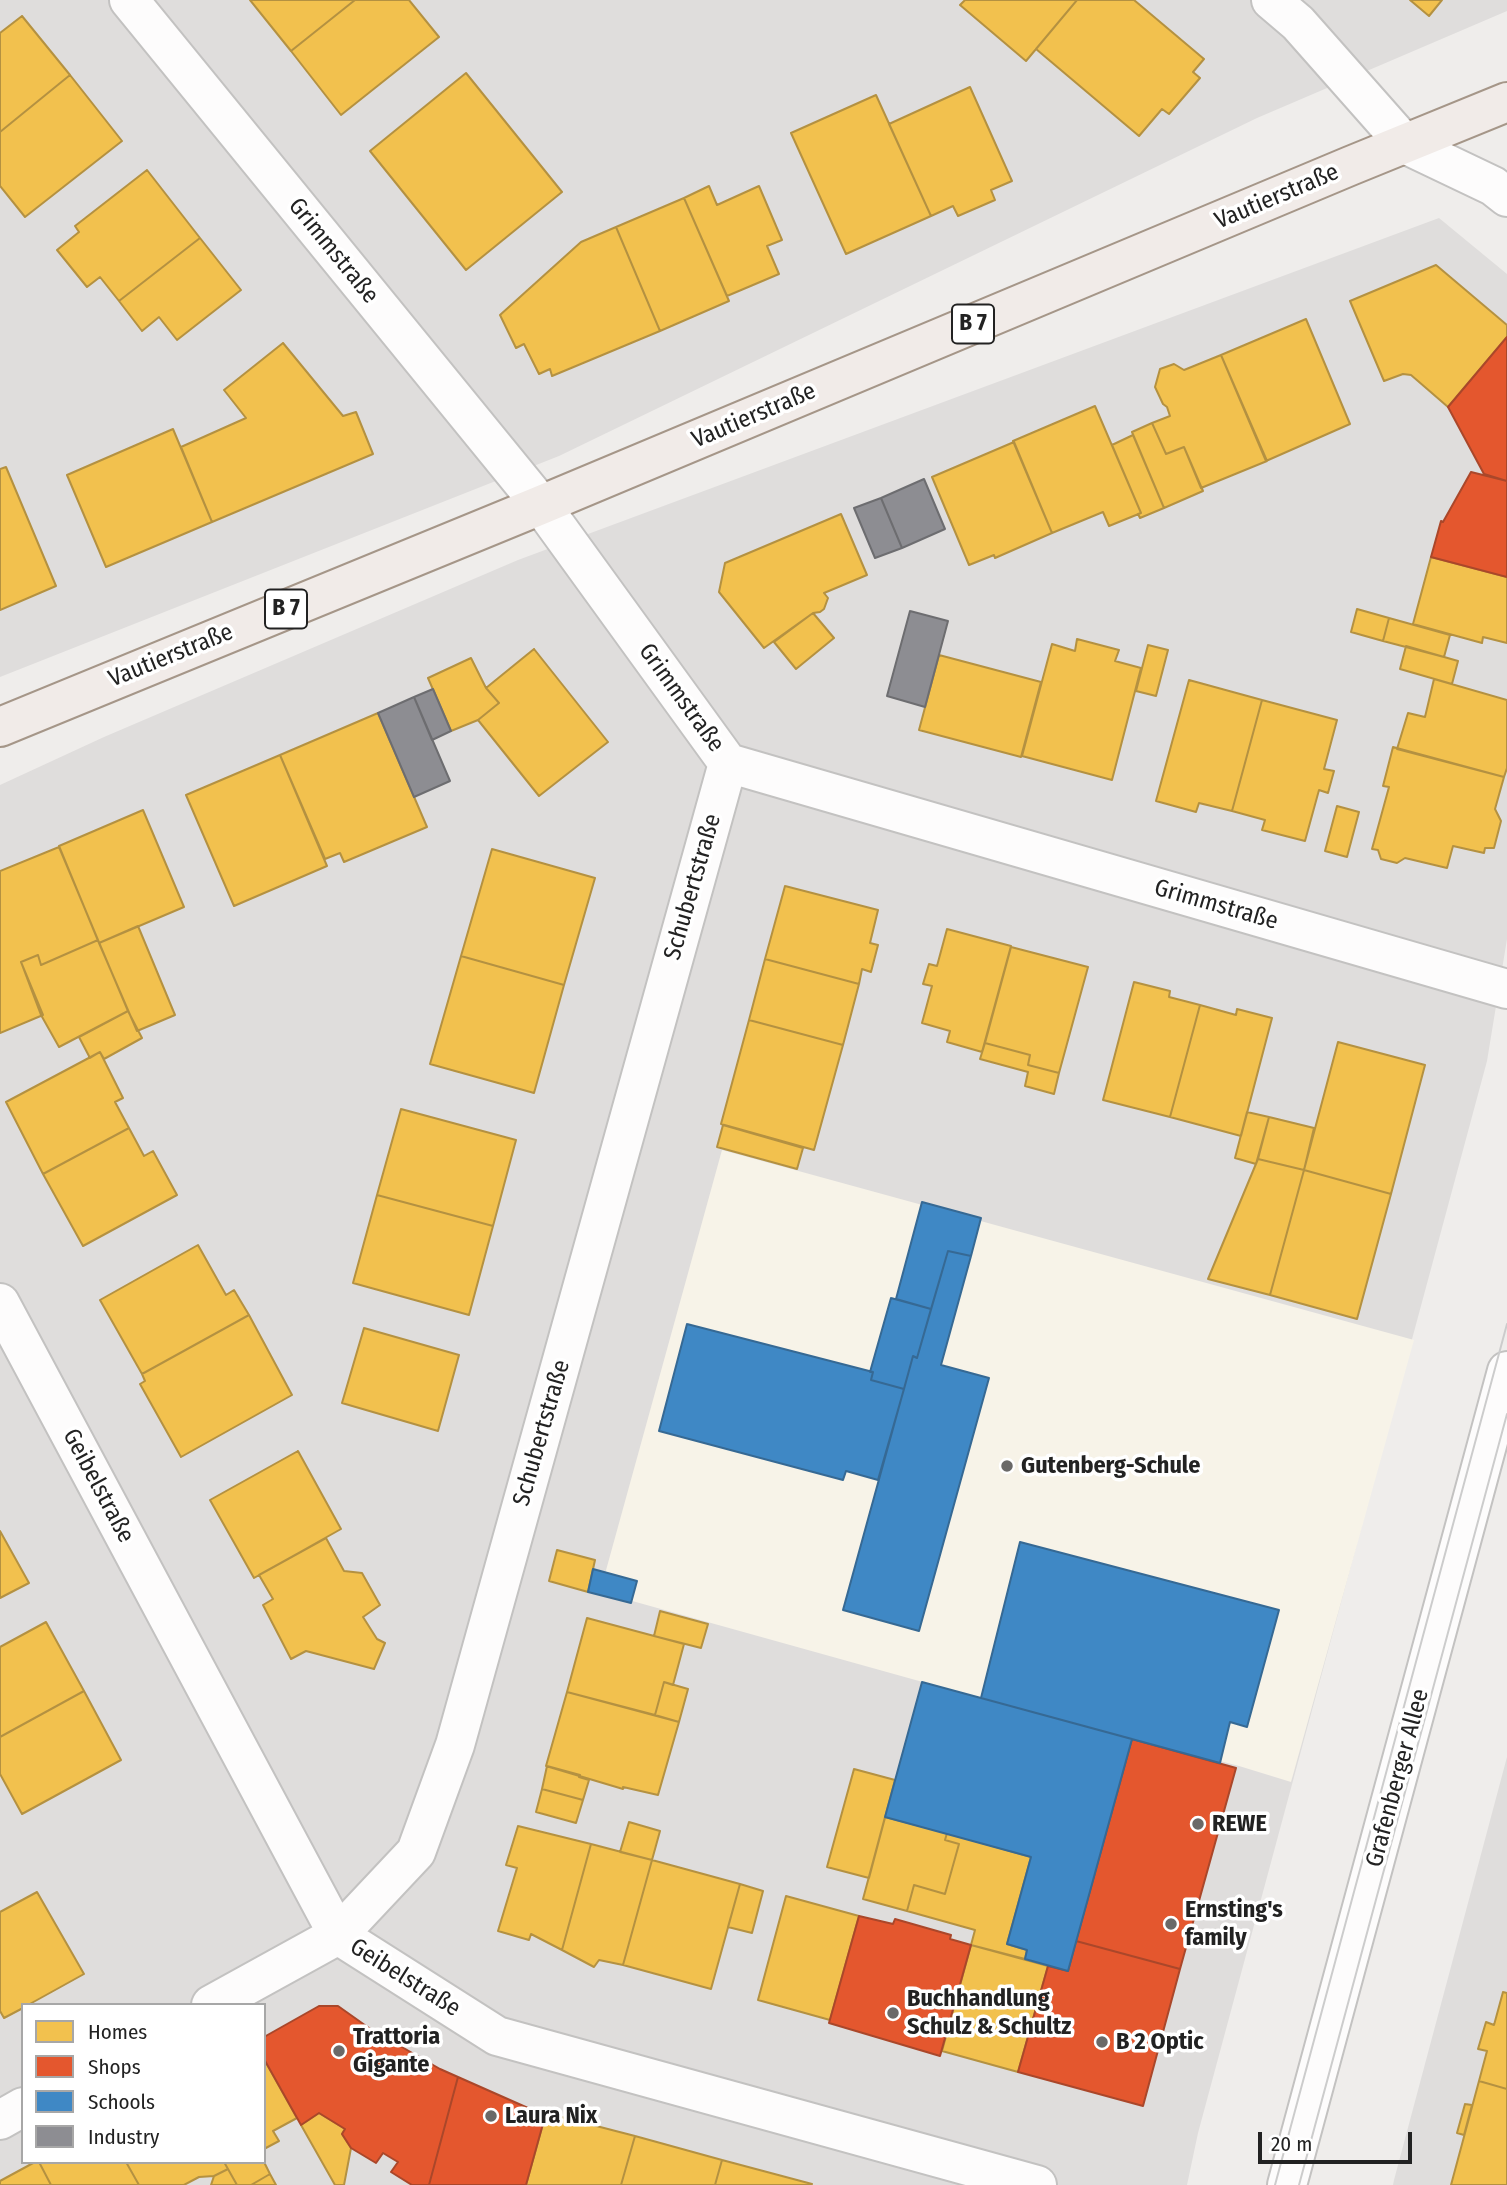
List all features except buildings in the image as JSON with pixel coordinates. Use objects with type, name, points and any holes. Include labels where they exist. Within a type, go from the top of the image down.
[{"type":"main road","name":"Vautierstraße","points":[[0,727],[541,505],[1507,102]]},
{"type":"street","name":"Grimmstraße","points":[[129,0],[541,505],[728,763],[1507,989]]},
{"type":"street","points":[[1271,0],[1298,23],[1405,144],[1493,186],[1507,197]]},
{"type":"street","name":"Schubertstraße","points":[[215,2003],[338,1935],[416,1852],[455,1745],[728,763]]},
{"type":"street","name":"Geibelstraße","points":[[0,1303],[338,1935],[497,2036],[1037,2185]]},
{"type":"street","name":"Grafenberger Allee","points":[[1287,2185],[1507,1371]]},
{"type":"street","points":[[0,2120],[21,2108]]},
{"type":"shaded area","points":[[0,0],[1507,0],[1507,11],[1257,118],[559,456],[0,677]]},
{"type":"shaded area","points":[[1439,218],[1507,274],[1507,939],[1487,1061],[1198,2133],[1187,2185],[0,2185],[0,785],[104,737],[518,560]]},
{"type":"shaded area","name":"Gutenberg-Schule","points":[[722,1150],[1414,1340],[1291,1782],[600,1592]]},
{"type":"shaded area","points":[[1507,1757],[1507,2185],[1393,2185],[1394,2180]]},
{"type":"tram line","points":[[1275,2185],[1507,1324]]},
{"type":"tram line","points":[[1299,2185],[1507,1414]]},
{"type":"place","name":"Gutenberg-Schule","points":[[1007,1466]]},
{"type":"place","name":"REWE","points":[[1198,1824]]},
{"type":"place","name":"Ernsting's family","points":[[1171,1924]]},
{"type":"place","name":"Buchhandlung Schulz & Schultz","points":[[893,2013]]},
{"type":"place","name":"B 2 Optic","points":[[1102,2042]]},
{"type":"place","name":"Trattoria Gigante","points":[[339,2051]]},
{"type":"place","name":"Laura Nix","points":[[491,2116]]}]
